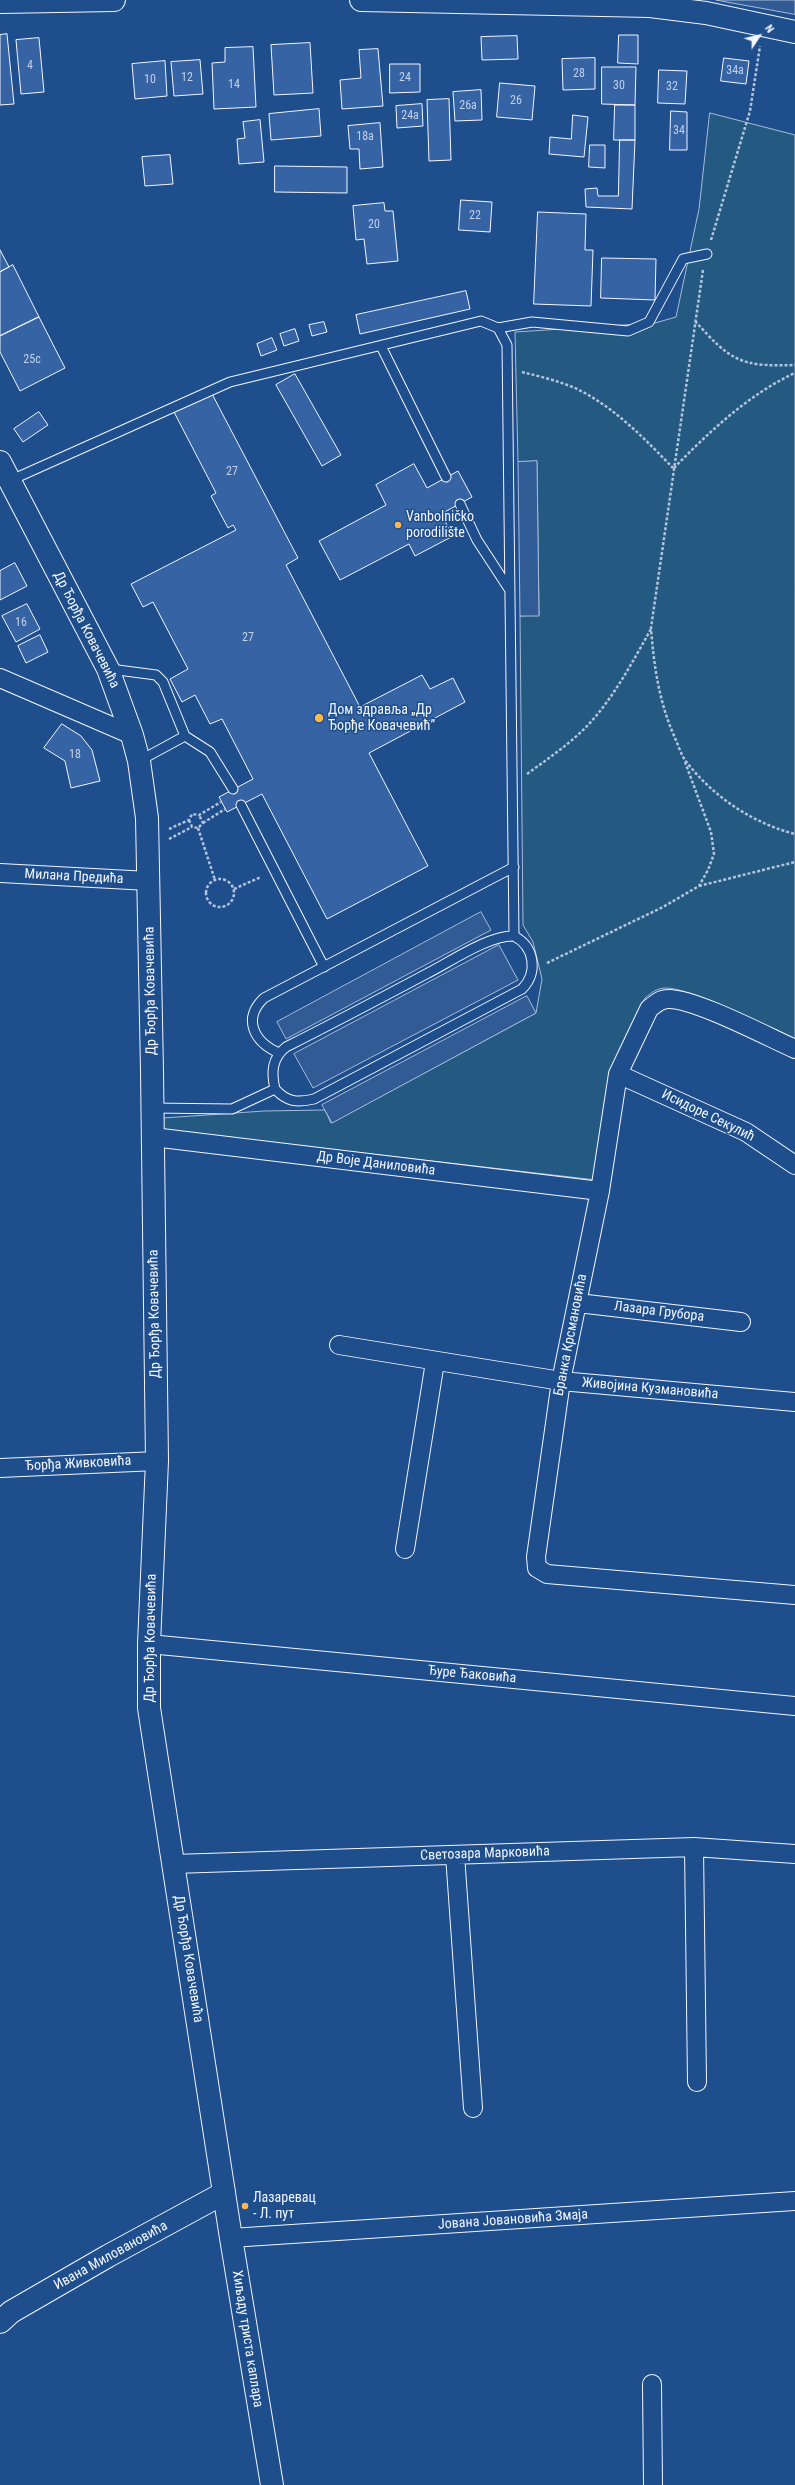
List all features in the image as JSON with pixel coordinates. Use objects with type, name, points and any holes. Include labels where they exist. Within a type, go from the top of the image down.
[{"type":"main road","points":[[0,2],[114,0]]},
{"type":"main road","points":[[362,0],[650,6],[720,16],[795,32]]},
{"type":"main road","name":"Др Ђорђа Ковачевића","points":[[4,472],[108,669],[132,735],[138,761],[147,818],[153,1108],[152,1137],[157,1460],[148,1644],[149,1708],[224,2193]]},
{"type":"main road","name":"Хиљаду триста каплара","points":[[224,2193],[272,2485]]},
{"type":"main road","name":"Ивана Миловановића","points":[[0,2322],[11,2312],[108,2256],[224,2193]]},
{"type":"street","points":[[0,678],[132,735]]},
{"type":"street","name":"Милана Предића","points":[[0,873],[149,881]]},
{"type":"street","name":"Бранка Крсмановића","points":[[795,1049],[687,1002],[667,999],[657,1002],[649,1009],[618,1074],[600,1191],[561,1381],[536,1557],[537,1568],[547,1574],[795,1594]]},
{"type":"street","name":"Исидоре Секулић","points":[[618,1074],[746,1132],[795,1165]]},
{"type":"street","name":"Др Воје Даниловића","points":[[152,1137],[600,1191]]},
{"type":"street","name":"Лазара Грубора","points":[[578,1302],[741,1322]]},
{"type":"street","name":"Живојина Кузмановића","points":[[339,1345],[435,1362],[561,1381],[795,1402]]},
{"type":"street","points":[[405,1549],[435,1362]]},
{"type":"street","name":"Ђорђа Живковића","points":[[0,1468],[157,1460]]},
{"type":"street","name":"Ђуре Ђаковића","points":[[148,1644],[795,1706]]},
{"type":"street","points":[[694,1847],[697,2082]]},
{"type":"street","name":"Светозара Марковића","points":[[174,1864],[694,1847],[795,1854]]},
{"type":"street","points":[[455,1855],[473,2108]]},
{"type":"street","name":"Јована Јовановића Змаја","points":[[231,2238],[795,2201]]},
{"type":"street","points":[[652,2384],[653,2485]]},
{"type":"lane","points":[[4,472],[230,382],[481,321],[498,328],[532,322],[628,331],[649,322],[683,259],[707,254]]},
{"type":"lane","points":[[498,328],[507,345],[514,936]]},
{"type":"lane","points":[[381,346],[446,477]]},
{"type":"lane","points":[[460,504],[477,540],[510,590]]},
{"type":"lane","points":[[108,669],[156,675],[163,682],[185,736],[210,752],[233,789]]},
{"type":"lane","points":[[138,761],[185,736]]},
{"type":"lane","points":[[241,805],[324,967]]},
{"type":"lane","points":[[279,1053],[267,1048],[258,1040],[253,1018],[256,1006],[264,998],[514,867]]},
{"type":"lane","points":[[514,936],[521,940],[529,951],[532,970],[528,983],[522,990],[325,1095],[314,1099],[293,1102],[284,1098],[275,1089],[272,1075],[279,1053],[464,954],[501,937],[514,936]]},
{"type":"lane","points":[[153,1108],[232,1109],[275,1089]]},
{"type":"path","points":[[694,321],[722,351],[735,359],[754,365],[795,366]]},
{"type":"path","points":[[507,367],[582,392],[613,412],[641,435],[674,468]]},
{"type":"path","points":[[699,886],[708,870],[714,854],[711,832],[661,703],[653,660],[651,628],[674,468],[735,412],[782,379],[795,373]]},
{"type":"path","points":[[512,786],[563,748],[590,724],[635,658],[651,628]]},
{"type":"path","points":[[684,760],[708,784],[736,808],[763,824],[795,834]]},
{"type":"path","points":[[198,828],[192,827],[189,820],[192,814],[199,815],[221,802]]},
{"type":"path","points":[[198,828],[203,823],[225,809]]},
{"type":"path","points":[[199,815],[203,823]]},
{"type":"path","points":[[198,828],[215,880]]},
{"type":"path","points":[[532,970],[663,907],[699,886],[795,862]]},
{"type":"path","points":[[234,889],[275,871]]},
{"type":"path","points":[[215,880],[227,880],[234,889],[232,902],[220,908],[214,906],[206,896],[209,884],[215,880]]},
{"type":"shaded area","points":[[716,0],[795,0],[795,14]]},
{"type":"shaded area","points":[[710,113],[795,135],[795,1040],[729,1009],[692,994],[676,989],[664,988],[658,989],[652,993],[645,998],[615,1063],[596,1180],[163,1130],[163,1118],[264,1111],[325,1110],[331,1123],[536,1013],[542,979],[533,942],[523,925],[520,616],[539,615],[537,462],[518,462],[515,332],[655,323],[676,317],[699,209]]},
{"type":"shaded area","points":[[537,461],[539,616],[520,616],[518,462]]},
{"type":"shaded area","points":[[481,912],[491,930],[286,1039],[277,1022]]},
{"type":"shaded area","points":[[499,945],[518,980],[313,1088],[294,1054]]},
{"type":"shaded area","points":[[527,996],[536,1013],[332,1123],[322,1105]]},
{"type":"building","points":[[7,34],[14,104],[0,105],[0,35]]},
{"type":"building","points":[[619,35],[638,35],[638,64],[618,63]]},
{"type":"building","points":[[517,36],[518,59],[482,60],[481,37]]},
{"type":"building","points":[[39,38],[44,92],[21,94],[16,40]]},
{"type":"building","points":[[310,43],[313,93],[274,95],[271,45]]},
{"type":"building","points":[[253,47],[256,107],[214,109],[212,63],[225,62],[225,48]]},
{"type":"building","points":[[378,49],[383,106],[342,109],[340,80],[361,78],[359,50]]},
{"type":"building","points":[[595,58],[595,89],[563,90],[562,59]]},
{"type":"building","points":[[724,58],[749,61],[746,84],[721,81]]},
{"type":"building","points":[[200,60],[203,94],[174,96],[171,62]]},
{"type":"building","points":[[165,61],[167,96],[135,99],[132,64]]},
{"type":"building","points":[[390,64],[420,64],[420,92],[390,93]]},
{"type":"building","points":[[602,67],[636,67],[635,105],[602,104]]},
{"type":"building","points":[[659,70],[687,71],[685,104],[658,103]]},
{"type":"building","points":[[500,83],[535,86],[532,120],[497,117]]},
{"type":"building","points":[[481,90],[482,120],[455,121],[453,92]]},
{"type":"building","points":[[449,99],[451,160],[429,161],[427,100]]},
{"type":"building","points":[[422,104],[423,126],[397,128],[396,106]]},
{"type":"building","points":[[615,105],[635,105],[635,140],[614,140]]},
{"type":"building","points":[[319,109],[321,136],[271,140],[269,114]]},
{"type":"building","points":[[671,111],[687,112],[687,150],[670,150]]},
{"type":"building","points":[[573,115],[588,117],[584,157],[549,154],[550,137],[571,139]]},
{"type":"building","points":[[260,120],[264,162],[239,164],[237,139],[245,138],[243,122]]},
{"type":"building","points":[[380,123],[383,167],[360,169],[359,149],[350,149],[348,126]]},
{"type":"building","points":[[620,140],[635,140],[632,209],[586,207],[585,189],[597,188],[598,196],[618,196]]},
{"type":"building","points":[[590,145],[605,145],[605,168],[589,167]]},
{"type":"building","points":[[170,155],[173,184],[145,186],[142,157]]},
{"type":"building","points":[[275,166],[347,167],[347,193],[275,192]]},
{"type":"building","points":[[461,200],[492,202],[490,232],[459,230]]},
{"type":"building","points":[[384,203],[385,211],[393,211],[398,261],[367,264],[364,239],[356,240],[353,206]]},
{"type":"building","points":[[538,212],[586,214],[585,250],[593,250],[591,306],[534,304]]},
{"type":"building","points":[[0,250],[9,267],[0,272]]},
{"type":"building","points":[[602,258],[656,259],[655,300],[601,298]]},
{"type":"building","points":[[13,265],[39,317],[0,336],[0,272]]},
{"type":"building","points":[[466,291],[470,309],[360,334],[356,315]]},
{"type":"building","points":[[39,317],[65,368],[20,391],[0,352],[0,336]]},
{"type":"building","points":[[324,322],[327,332],[312,336],[309,325]]},
{"type":"building","points":[[295,329],[299,341],[284,346],[280,334]]},
{"type":"building","points":[[272,338],[277,350],[261,356],[257,344]]},
{"type":"building","points":[[295,374],[341,455],[322,466],[276,385]]},
{"type":"building","points":[[211,392],[298,558],[286,565],[360,707],[422,675],[430,689],[453,678],[465,702],[369,753],[428,866],[327,919],[262,794],[227,812],[219,797],[253,779],[222,719],[210,724],[195,695],[182,702],[170,679],[188,669],[153,602],[143,607],[131,584],[236,530],[233,525],[228,528],[211,496],[216,493],[174,412]]},
{"type":"building","points":[[39,412],[48,425],[23,442],[14,429]]},
{"type":"building","name":"Vanbolničko porodilište","points":[[414,464],[427,488],[458,471],[472,497],[441,514],[453,536],[415,556],[409,544],[340,580],[319,541],[386,505],[376,485]]},
{"type":"building","points":[[15,563],[27,586],[0,600],[0,571]]},
{"type":"building","points":[[27,604],[40,629],[16,642],[2,616]]},
{"type":"building","points":[[40,635],[48,652],[26,663],[18,646]]},
{"type":"building","points":[[62,724],[81,736],[92,750],[100,781],[71,788],[65,761],[44,748]]},
{"type":"place","name":"Vanbolničko porodilište","points":[[398,525]]},
{"type":"place","name":"Дом здравља „Др Ђорђе Ковачевић”","points":[[319,718]]},
{"type":"place","name":"Лазаревац - Л. пут","points":[[245,2206]]}]
